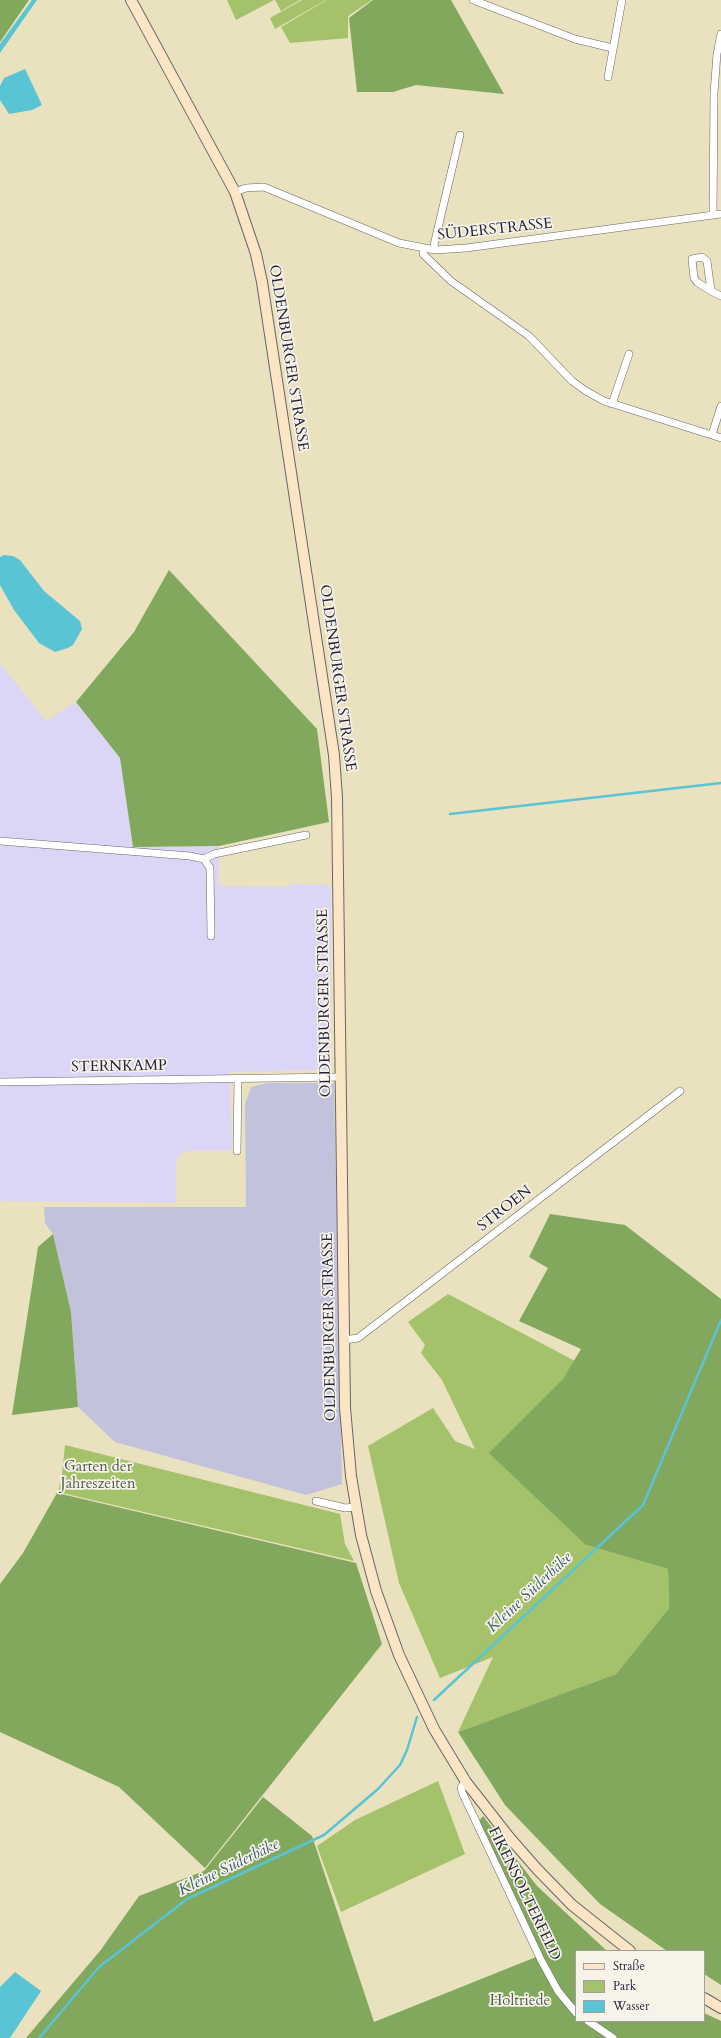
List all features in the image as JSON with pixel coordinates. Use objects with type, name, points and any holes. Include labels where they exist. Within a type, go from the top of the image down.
[{"type":"main road","name":"OLDENBURGER STRASSE","points":[[131,0],[235,192],[249,228],[262,282],[334,754],[337,806],[345,1408],[356,1507],[361,1534],[376,1591],[399,1655],[434,1729],[466,1782],[509,1837],[572,1905],[629,1950]]},
{"type":"main road","points":[[705,1999],[721,2008]]},
{"type":"street","points":[[608,77],[612,48],[622,0]]},
{"type":"street","points":[[471,2],[575,39],[612,48]]},
{"type":"street","points":[[713,215],[717,54],[721,34]]},
{"type":"street","points":[[435,250],[434,245],[460,135]]},
{"type":"street","name":"SÜDERSTRASSE","points":[[235,192],[246,188],[264,187],[399,243],[435,250],[466,248],[721,214]]},
{"type":"street","points":[[424,249],[423,254],[451,281],[529,336],[572,381],[586,392],[612,404],[721,438]]},
{"type":"street","points":[[711,291],[721,296]]},
{"type":"street","points":[[612,404],[629,354]]},
{"type":"street","points":[[712,435],[721,406]]},
{"type":"street","points":[[0,841],[190,856],[204,859],[214,854],[306,835]]},
{"type":"street","points":[[204,859],[210,868],[211,936]]},
{"type":"street","name":"STERNKAMP","points":[[0,1082],[341,1077]]},
{"type":"street","points":[[237,1151],[238,1079]]},
{"type":"street","name":"STROEN","points":[[344,1340],[358,1338],[680,1091]]},
{"type":"street","points":[[316,1501],[345,1508],[356,1507]]},
{"type":"street","name":"FIKENSOLTERFELD","points":[[466,1782],[461,1787],[462,1792],[528,1932],[558,1991],[575,2012]]},
{"type":"street","points":[[589,2022],[613,2038]]},
{"type":"shaded area","points":[[0,663],[46,721],[76,702],[120,758],[133,847],[219,846],[219,886],[290,887],[291,884],[325,885],[331,887],[331,1070],[230,1072],[232,1150],[188,1151],[180,1154],[176,1163],[176,1203],[0,1201]]},
{"type":"shaded area","points":[[268,1083],[334,1083],[342,1484],[306,1495],[115,1442],[78,1407],[71,1312],[53,1234],[45,1223],[44,1207],[246,1207],[245,1104],[251,1087]]},
{"type":"green space","points":[[0,0],[29,0],[0,42]]},
{"type":"green space","points":[[227,0],[274,0],[236,20]]},
{"type":"green space","points":[[275,0],[300,0],[281,11]]},
{"type":"green space","points":[[302,0],[326,0],[275,29],[270,18]]},
{"type":"green space","points":[[327,0],[372,0],[348,16],[348,38],[290,43],[281,27]]},
{"type":"green space","points":[[373,0],[451,0],[504,94],[416,85],[393,92],[357,92],[349,18]]},
{"type":"green space","points":[[169,570],[317,729],[329,822],[219,846],[133,847],[120,758],[76,702],[134,632]]},
{"type":"green space","points":[[550,1214],[625,1225],[721,1299],[721,1985],[705,1975],[705,1950],[666,1950],[600,1904],[505,1805],[458,1732],[616,1674],[669,1608],[668,1569],[586,1545],[489,1453],[563,1379],[581,1349],[519,1321],[548,1268],[529,1257]]},
{"type":"green space","points":[[53,1234],[71,1312],[78,1407],[12,1415],[38,1247]]},
{"type":"green space","points":[[448,1294],[575,1361],[563,1379],[586,1545],[668,1569],[669,1608],[616,1674],[458,1732],[493,1657],[440,1678],[399,1583],[368,1446],[433,1408],[455,1441],[475,1449],[442,1380],[421,1353],[425,1345],[408,1322]]},
{"type":"green space","name":"Garten der Jahreszeiten","points":[[65,1445],[340,1514],[345,1544],[354,1561],[58,1492],[62,1475]]},
{"type":"green space","points":[[57,1493],[356,1563],[382,1644],[205,1868],[119,1787],[0,1732],[0,1584],[23,1553]]},
{"type":"green space","points":[[438,1781],[465,1854],[341,1912],[317,1846],[355,1820]]},
{"type":"green space","name":"Holtriede","points":[[263,1797],[312,1836],[374,2022],[536,1957],[575,2014],[575,2022],[585,2022],[607,2038],[26,2038],[100,1951],[139,1896],[204,1871]]},
{"type":"green space","points":[[483,1816],[537,1886],[606,1950],[575,1950],[575,2008],[559,1986],[540,1954],[479,1821]]},
{"type":"green space","points":[[705,2013],[721,2021],[721,2038],[618,2038],[594,2022],[705,2022]]},
{"type":"water","points":[[32,0],[37,0],[0,53],[0,44]]},
{"type":"water","points":[[25,69],[42,105],[32,110],[9,114],[0,100],[0,86],[4,78]]},
{"type":"water","points":[[4,555],[13,556],[20,560],[44,591],[80,621],[82,629],[73,645],[55,652],[39,643],[14,610],[0,585],[0,557]]},
{"type":"water","points":[[15,1972],[41,1991],[10,2038],[0,2038],[0,1987]]},
{"type":"waterway","points":[[450,814],[721,783]]},
{"type":"waterway","name":"Kleine Süderbäke","points":[[434,1700],[643,1505],[721,1320]]},
{"type":"waterway","name":"Kleine Süderbäke","points":[[39,2038],[99,1967],[187,1899],[324,1835],[378,1789],[400,1765],[407,1750],[417,1717]]}]
